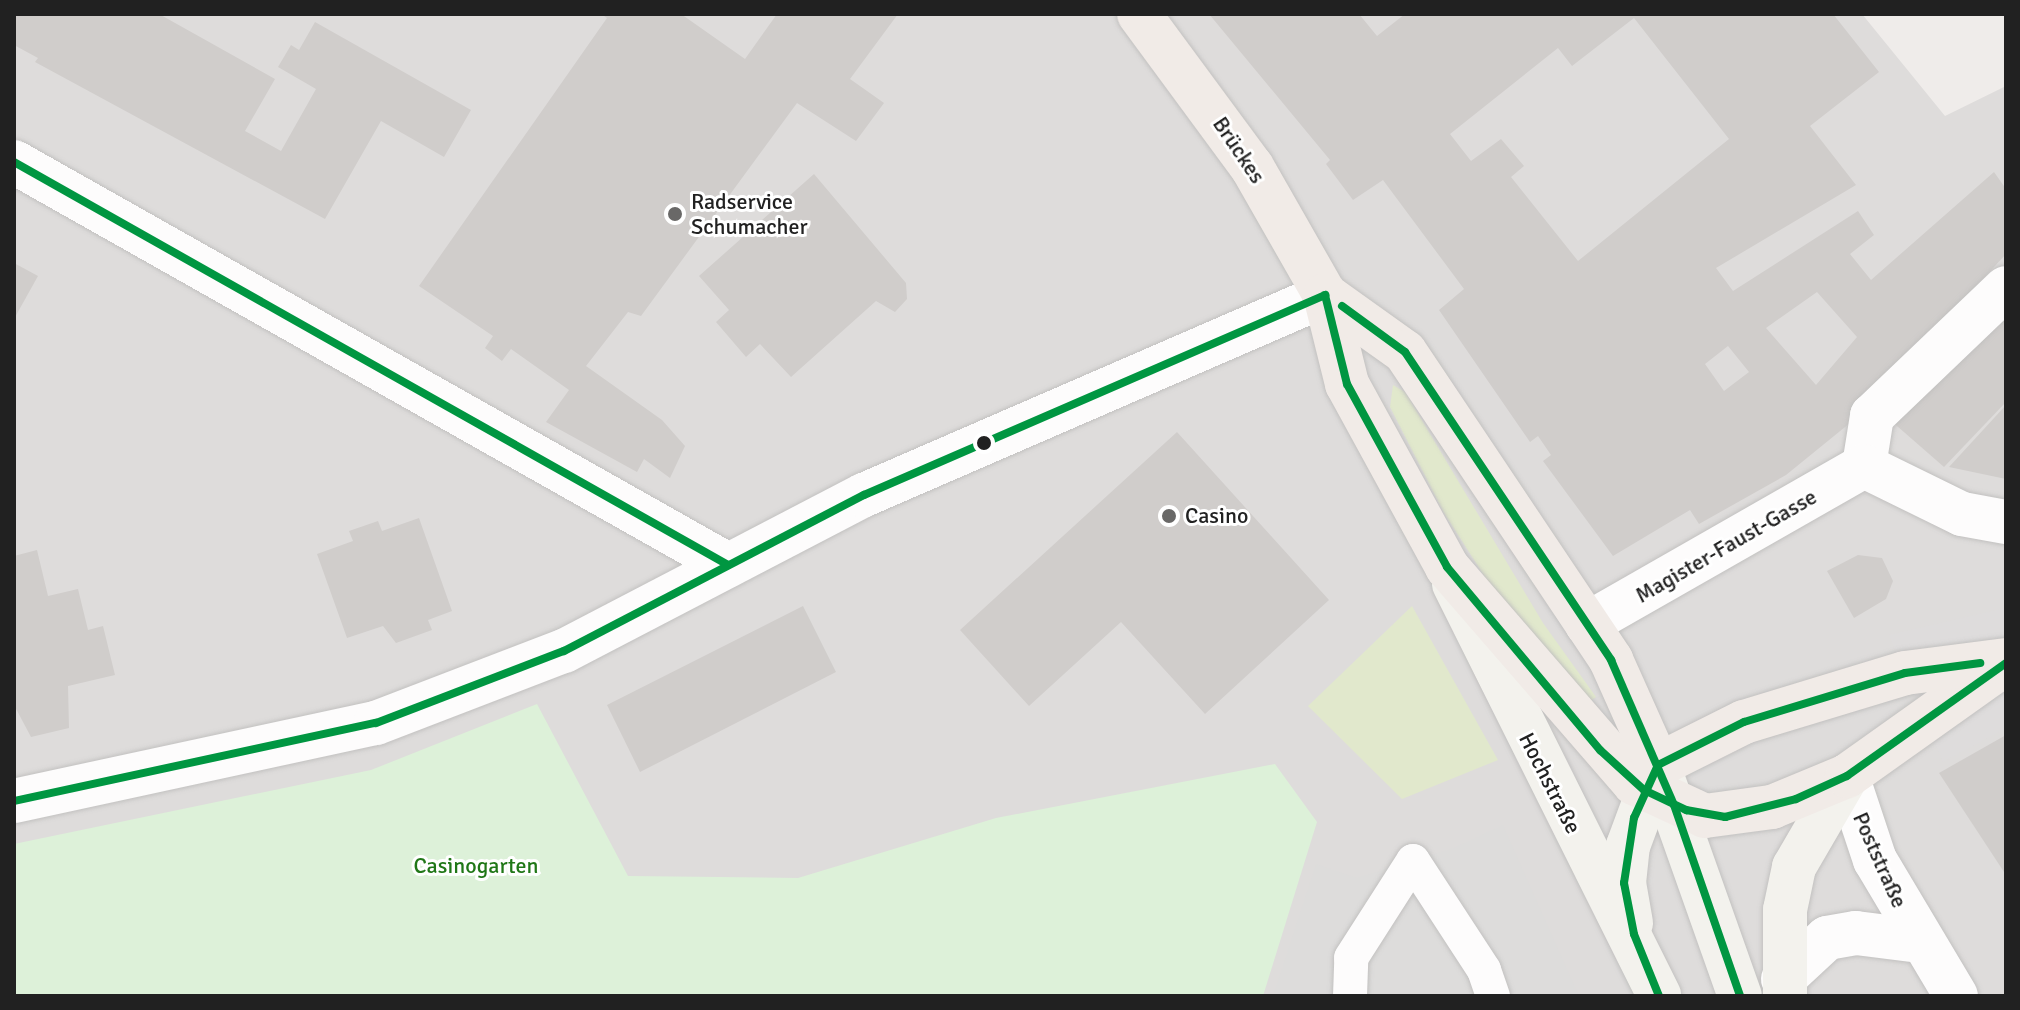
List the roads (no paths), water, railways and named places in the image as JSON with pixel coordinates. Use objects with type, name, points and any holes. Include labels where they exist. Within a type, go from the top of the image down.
[{"type":"main road","name":"Brückes","points":[[1139,14],[1252,167],[1325,295],[1347,384],[1447,567],[1600,750],[1659,787]]},
{"type":"main road","name":"Brückes","points":[[1325,295],[1405,352],[1587,624],[1626,688],[1659,787]]},
{"type":"main road","points":[[2006,661],[1926,723],[1847,776],[1745,815],[1705,816],[1659,787],[1744,722],[1905,673],[2006,661]]},
{"type":"street","points":[[14,162],[728,565]]},
{"type":"street","points":[[2006,288],[1872,416],[1864,466],[1962,514],[2006,522]]},
{"type":"street","points":[[14,801],[376,723],[564,651],[864,495],[1325,295]]},
{"type":"street","name":"Magister-Faust-Gasse","points":[[1587,624],[1864,466]]},
{"type":"street","name":"Hochstraße","points":[[1447,567],[1534,753],[1654,983]]},
{"type":"street","points":[[1784,987],[1785,910],[1794,867],[1847,776]]},
{"type":"street","name":"Poststraße","points":[[1847,776],[1875,860],[1919,941],[1956,996]]},
{"type":"street","points":[[1654,983],[1624,883],[1659,787]]},
{"type":"street","points":[[1659,787],[1740,996]]},
{"type":"street","name":"Poststraße","points":[[1784,987],[1827,938],[1856,933],[1919,941]]},
{"type":"lane","points":[[1350,996],[1351,958],[1413,861],[1484,970],[1493,996]]},
{"type":"place","name":"Radservice Schumacher","points":[[675,214]]},
{"type":"place","name":"Casino","points":[[1169,516]]},
{"type":"park label","name":"Casinogarten","points":[[476,866]]}]
